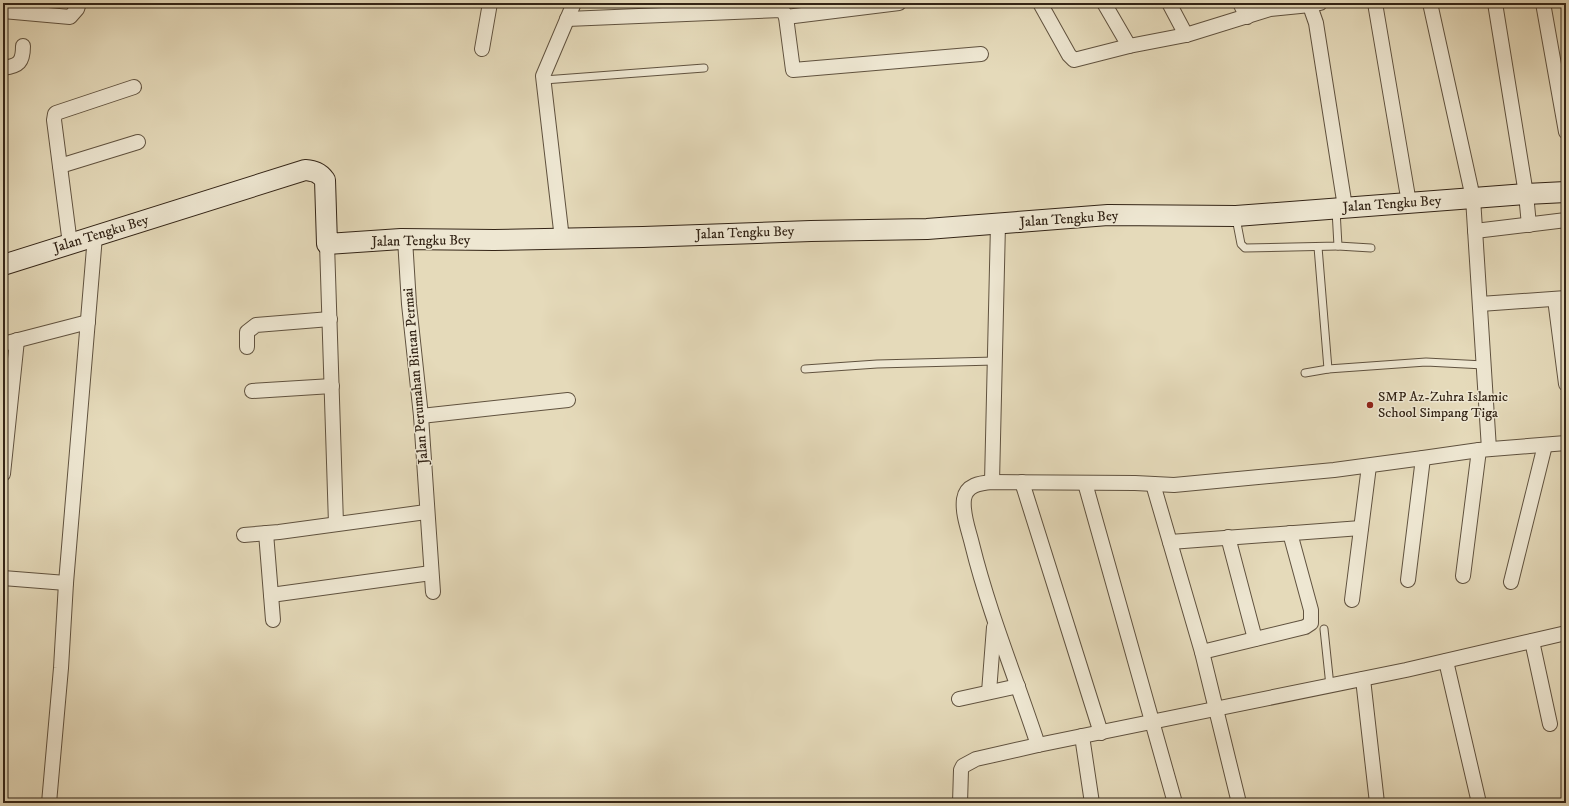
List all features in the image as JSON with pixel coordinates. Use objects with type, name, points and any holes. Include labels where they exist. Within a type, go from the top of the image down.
[{"type":"main road","name":"Jalan Tengku Bey","points":[[3,265],[305,170],[320,173],[324,180],[327,244],[405,239],[643,237],[811,231],[928,229],[1108,215],[1236,216],[1566,192]]},
{"type":"street","points":[[3,11],[70,17],[77,9],[79,3]]},
{"type":"street","points":[[482,49],[490,3]]},
{"type":"street","points":[[562,238],[543,76],[574,3]]},
{"type":"street","points":[[786,17],[899,3]]},
{"type":"street","points":[[1040,3],[1068,55],[1074,60],[1129,46],[1186,35],[1270,9],[1313,4],[1340,208]]},
{"type":"street","points":[[1104,3],[1129,46]]},
{"type":"street","points":[[1169,3],[1186,35]]},
{"type":"street","points":[[1240,3],[1247,17]]},
{"type":"street","points":[[1375,3],[1409,203]]},
{"type":"street","points":[[1430,3],[1473,198],[1484,365],[1484,450],[1462,576]]},
{"type":"street","points":[[1495,3],[1526,194],[1529,225]]},
{"type":"street","points":[[1543,3],[1566,132]]},
{"type":"street","points":[[567,19],[781,10],[784,12],[786,17],[793,70],[981,54]]},
{"type":"street","points":[[3,68],[16,66],[20,62],[23,55],[23,46]]},
{"type":"street","points":[[70,244],[54,120],[55,114],[56,112],[134,87]]},
{"type":"street","points":[[60,166],[138,142]]},
{"type":"street","points":[[1475,231],[1566,220]]},
{"type":"street","points":[[992,482],[998,224]]},
{"type":"street","points":[[49,803],[95,236]]},
{"type":"street","name":"Jalan Perumahan Bintan Permai","points":[[405,239],[420,416],[432,592]]},
{"type":"street","points":[[327,244],[336,524]]},
{"type":"street","points":[[1480,304],[1560,298],[1566,384]]},
{"type":"street","points":[[247,347],[247,332],[256,325],[330,319]]},
{"type":"street","points":[[3,474],[10,342],[88,322]]},
{"type":"street","points":[[252,391],[332,386]]},
{"type":"street","points":[[420,416],[568,400]]},
{"type":"street","points":[[1038,745],[976,560],[965,513],[964,499],[967,491],[978,483],[1086,482],[1174,485],[1369,466],[1484,450],[1566,443]]},
{"type":"street","points":[[1511,582],[1545,445]]},
{"type":"street","points":[[1408,580],[1423,458]]},
{"type":"street","points":[[1352,600],[1369,466]]},
{"type":"street","points":[[1022,482],[1101,733]]},
{"type":"street","points":[[1086,482],[1175,803]]},
{"type":"street","points":[[1153,484],[1202,652],[1239,803]]},
{"type":"street","points":[[244,535],[426,512]]},
{"type":"street","points":[[1170,542],[1361,528]]},
{"type":"street","points":[[266,533],[273,620]]},
{"type":"street","points":[[1202,652],[1305,627],[1311,623],[1310,610],[1290,533]]},
{"type":"street","points":[[1228,537],[1255,639]]},
{"type":"street","points":[[271,595],[431,573]]},
{"type":"street","points":[[3,578],[66,583]]},
{"type":"street","points":[[990,692],[995,620]]},
{"type":"street","points":[[960,803],[961,770],[963,766],[976,759],[1363,679],[1566,633]]},
{"type":"street","points":[[1532,641],[1550,724]]},
{"type":"street","points":[[1446,661],[1479,803]]},
{"type":"street","points":[[1363,679],[1377,803]]},
{"type":"street","points":[[958,700],[1018,686]]},
{"type":"street","points":[[1082,736],[1092,803]]},
{"type":"lane","points":[[544,80],[704,68]]},
{"type":"lane","points":[[1338,246],[1340,208]]},
{"type":"lane","points":[[1236,216],[1241,244],[1246,248],[1318,246],[1371,248]]},
{"type":"lane","points":[[1318,246],[1328,369]]},
{"type":"lane","points":[[805,369],[877,364],[995,361]]},
{"type":"lane","points":[[1306,373],[1328,369],[1426,362],[1484,365]]},
{"type":"lane","points":[[1324,629],[1330,686]]},
{"type":"place","name":"SMP Az-Zuhra Islamic School Simpang Tiga","points":[[1370,405]]}]
